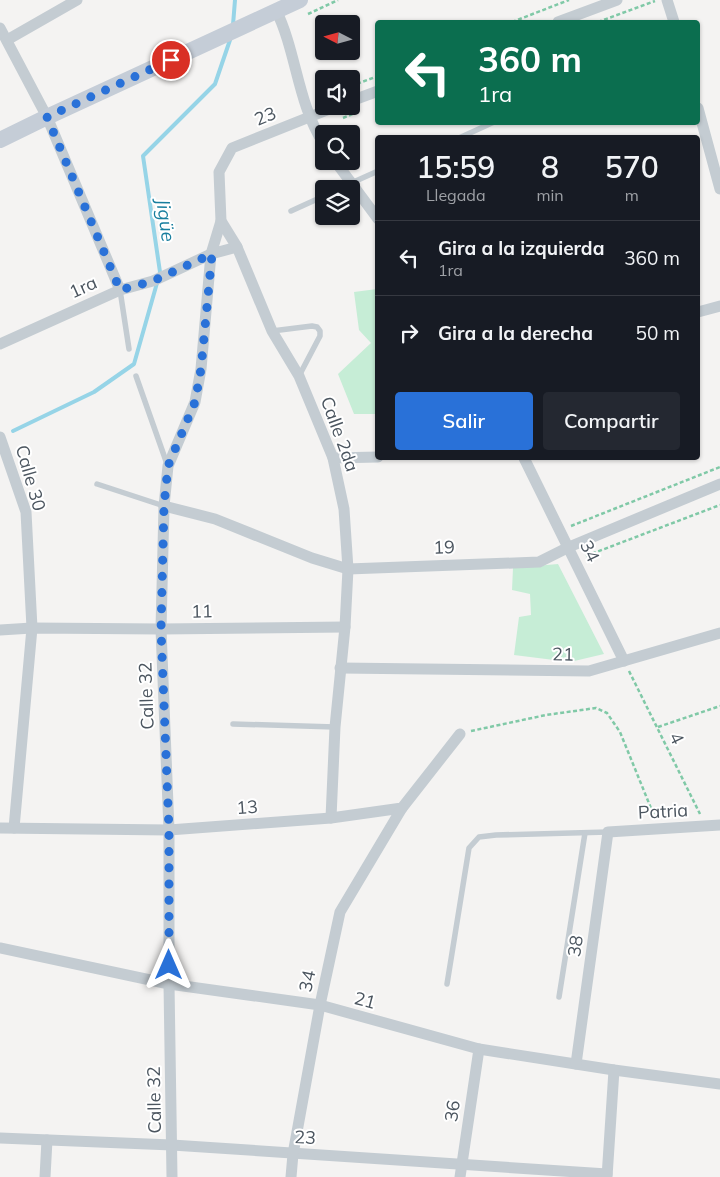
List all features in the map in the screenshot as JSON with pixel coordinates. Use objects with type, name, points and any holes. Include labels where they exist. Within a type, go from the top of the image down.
[{"type":"street","points":[[7,40],[77,0]]},
{"type":"street","points":[[0,140],[245,26],[280,18],[300,0]]},
{"type":"street","points":[[563,20],[617,0]]},
{"type":"street","points":[[667,0],[673,20]]},
{"type":"street","points":[[280,18],[309,117],[315,130]]},
{"type":"street","points":[[0,28],[47,117],[120,290]]},
{"type":"street","points":[[360,98],[375,92]]},
{"type":"street","name":"23","points":[[219,172],[232,148],[315,115]]},
{"type":"street","points":[[700,125],[702,146],[720,189]]},
{"type":"street","name":"Calle 2da","points":[[219,172],[221,221],[237,247],[272,330],[299,376],[333,458],[344,509],[348,569],[345,627],[335,727]]},
{"type":"street","points":[[360,196],[375,215]]},
{"type":"street","name":"Calle 32","points":[[172,1177],[169,830],[161,629],[164,506],[168,466],[195,402],[201,369],[212,254],[221,221]]},
{"type":"street","name":"1ra","points":[[0,344],[120,290],[153,281],[212,254],[237,247]]},
{"type":"street","points":[[700,311],[720,306]]},
{"type":"street","name":"Calle 30","points":[[0,436],[26,512],[32,628],[14,828]]},
{"type":"street","points":[[333,458],[375,457]]},
{"type":"street","name":"34","points":[[525,460],[624,661]]},
{"type":"street","name":"19","points":[[164,506],[215,519],[312,558],[348,569],[539,562],[569,547],[720,484]]},
{"type":"street","name":"11","points":[[0,630],[32,628],[345,627]]},
{"type":"street","name":"21","points":[[340,668],[589,671],[720,633]]},
{"type":"street","points":[[331,818],[335,727]]},
{"type":"street","points":[[402,808],[460,734]]},
{"type":"street","name":"34","points":[[291,1177],[293,1154],[320,1006],[340,912],[402,808]]},
{"type":"street","name":"13","points":[[0,828],[169,830],[331,818],[402,808]]},
{"type":"street","name":"Patria","points":[[608,832],[720,825]]},
{"type":"street","name":"38","points":[[576,1064],[608,832]]},
{"type":"street","name":"21","points":[[0,948],[169,984],[320,1006],[479,1049],[720,1084]]},
{"type":"street","name":"36","points":[[460,1177],[479,1049]]},
{"type":"street","points":[[607,1176],[614,1070]]},
{"type":"street","name":"23","points":[[0,1138],[172,1145],[462,1164],[607,1176]]},
{"type":"street","points":[[45,1177],[47,1140]]},
{"type":"lane","points":[[465,135],[487,125]]},
{"type":"lane","points":[[357,180],[375,172]]},
{"type":"lane","points":[[291,211],[315,200]]},
{"type":"lane","points":[[120,290],[129,349]]},
{"type":"lane","points":[[272,330],[312,326],[320,330],[320,336],[299,376]]},
{"type":"lane","points":[[136,376],[168,466]]},
{"type":"lane","points":[[97,484],[164,506]]},
{"type":"lane","points":[[233,724],[335,727]]},
{"type":"lane","points":[[447,984],[469,848],[479,837],[608,832]]},
{"type":"lane","points":[[559,997],[585,833]]},
{"type":"path","points":[[280,18],[338,0]]},
{"type":"path","points":[[517,20],[568,0]]},
{"type":"path","points":[[603,20],[658,0]]},
{"type":"path","points":[[360,83],[375,77]]},
{"type":"path","points":[[341,118],[350,115]]},
{"type":"path","points":[[560,530],[720,467]]},
{"type":"path","points":[[575,560],[720,505]]},
{"type":"path","name":"4","points":[[624,661],[706,827]]},
{"type":"path","points":[[658,727],[720,706]]},
{"type":"path","points":[[460,734],[546,715],[596,708],[607,713],[620,732],[659,828]]},
{"type":"green space","points":[[375,289],[375,414],[354,414],[338,374],[371,343],[359,330],[354,292]]},
{"type":"green space","points":[[558,564],[604,654],[570,662],[514,655],[519,617],[531,615],[530,594],[512,590],[513,568]]},
{"type":"waterway","name":"Jigüe","points":[[233,25],[235,0]]},
{"type":"waterway","name":"Jigüe","points":[[159,276],[160,272],[143,156],[215,84],[231,37]]},
{"type":"waterway","name":"Jigüe","points":[[13,431],[94,392],[134,364],[157,283]]},
{"type":"route","points":[[169,965],[169,830],[161,629],[164,506],[168,466],[195,402],[201,369],[212,254],[153,281],[120,290],[47,117],[171,60]]}]
